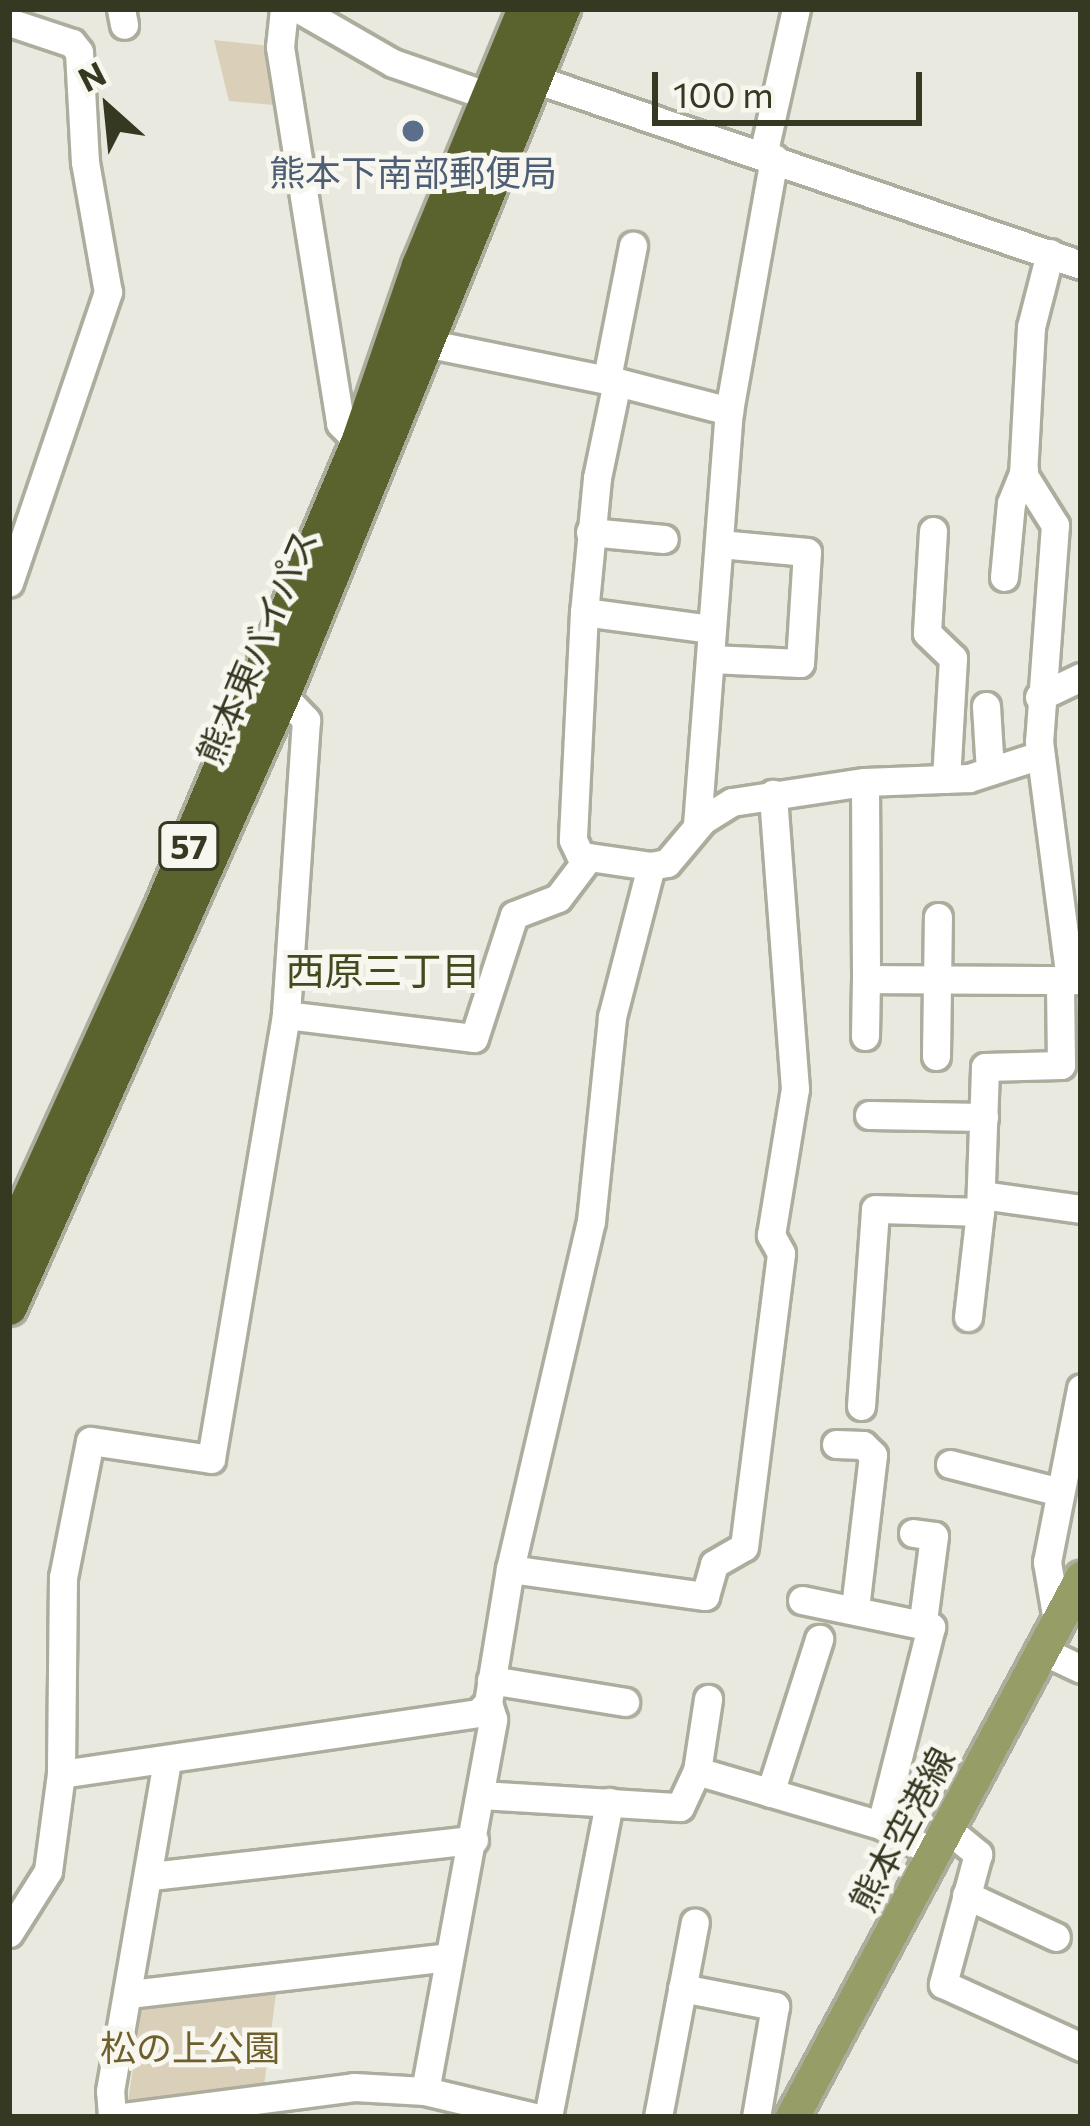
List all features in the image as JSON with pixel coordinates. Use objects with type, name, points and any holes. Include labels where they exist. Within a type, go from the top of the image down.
[{"type":"highway","name":"熊本東バイパス","points":[[9,1245],[160,914],[358,443],[420,266],[526,9]]},
{"type":"highway","name":"熊本東バイパス","points":[[9,1307],[282,695],[562,9]]},
{"type":"main road","name":"熊本空港線","points":[[791,2117],[1081,1578]]},
{"type":"street","points":[[284,9],[280,47],[340,423],[358,443]]},
{"type":"street","points":[[299,9],[393,63],[492,97],[535,80],[1081,266]]},
{"type":"street","points":[[698,825],[728,411],[796,9]]},
{"type":"street","points":[[9,22],[72,43],[79,52],[86,162],[108,292],[9,583]]},
{"type":"street","points":[[584,861],[573,840],[590,532],[633,246]]},
{"type":"street","points":[[1004,577],[1010,511],[1024,470],[1031,328],[1050,253]]},
{"type":"street","points":[[425,343],[612,380],[728,411]]},
{"type":"street","points":[[968,1317],[981,1203],[985,1067],[1061,1065],[1070,979],[1040,755],[1039,697],[1055,525],[1024,470]]},
{"type":"street","points":[[1010,511],[1049,512]]},
{"type":"street","points":[[590,532],[664,539]]},
{"type":"street","points":[[933,532],[927,633],[953,658],[946,779]]},
{"type":"street","points":[[710,659],[800,663],[807,552],[718,544]]},
{"type":"street","points":[[584,612],[712,628]]},
{"type":"street","points":[[1039,697],[1081,677]]},
{"type":"street","points":[[9,1934],[48,1871],[61,1774],[63,1577],[90,1441],[211,1459],[286,1015],[306,720],[282,695]]},
{"type":"street","points":[[986,706],[990,771]]},
{"type":"street","points":[[286,1015],[474,1038],[514,915],[558,898],[584,861],[598,856],[651,866],[667,862],[698,825],[731,802],[866,782],[946,779],[1040,755]]},
{"type":"street","points":[[865,1036],[866,782]]},
{"type":"street","points":[[510,1569],[705,1596],[714,1564],[744,1547],[781,1253],[771,1235],[795,1089],[773,794]]},
{"type":"street","points":[[425,2091],[494,1718],[490,1692],[510,1569],[591,1221],[612,1017],[651,866]]},
{"type":"street","points":[[936,1056],[938,916]]},
{"type":"street","points":[[866,979],[1070,979]]},
{"type":"street","points":[[869,1114],[984,1117]]},
{"type":"street","points":[[861,1406],[874,1209],[981,1203],[1081,1209]]},
{"type":"street","points":[[1081,1388],[1056,1491],[1047,1572],[1049,1636],[1081,1669]]},
{"type":"street","points":[[836,1444],[862,1445],[873,1455],[855,1609]]},
{"type":"street","points":[[950,1464],[1056,1491]]},
{"type":"street","points":[[881,1825],[930,1636],[923,1621],[934,1536],[914,1533]]},
{"type":"street","points":[[802,1600],[923,1621]]},
{"type":"street","points":[[770,1793],[820,1639]]},
{"type":"street","points":[[490,1692],[625,1702]]},
{"type":"street","points":[[61,1774],[478,1713],[490,1692]]},
{"type":"street","points":[[481,1795],[680,1807],[697,1771],[708,1699]]},
{"type":"street","points":[[112,2117],[167,1760]]},
{"type":"street","points":[[697,1771],[978,1852],[943,1984],[1081,2047]]},
{"type":"street","points":[[548,2117],[609,1802]]},
{"type":"street","points":[[151,1876],[474,1840]]},
{"type":"street","points":[[966,1895],[1056,1937]]},
{"type":"street","points":[[658,2117],[694,1922]]},
{"type":"street","points":[[129,1994],[448,1957]]},
{"type":"street","points":[[682,1988],[775,2006],[756,2117]]},
{"type":"street","points":[[353,2087],[357,2117]]},
{"type":"street","points":[[124,2117],[236,2110],[353,2087],[425,2091],[534,2117]]},
{"type":"green space","points":[[214,40],[270,46],[284,106],[229,101]]},
{"type":"green space","name":"松の上公園","points":[[277,1986],[264,2086],[128,2102],[142,2006]]},
{"type":"place","name":"熊本下南部郵便局","points":[[413,131]]},
{"type":"district","name":"西原三丁目","points":[[383,969]]}]
